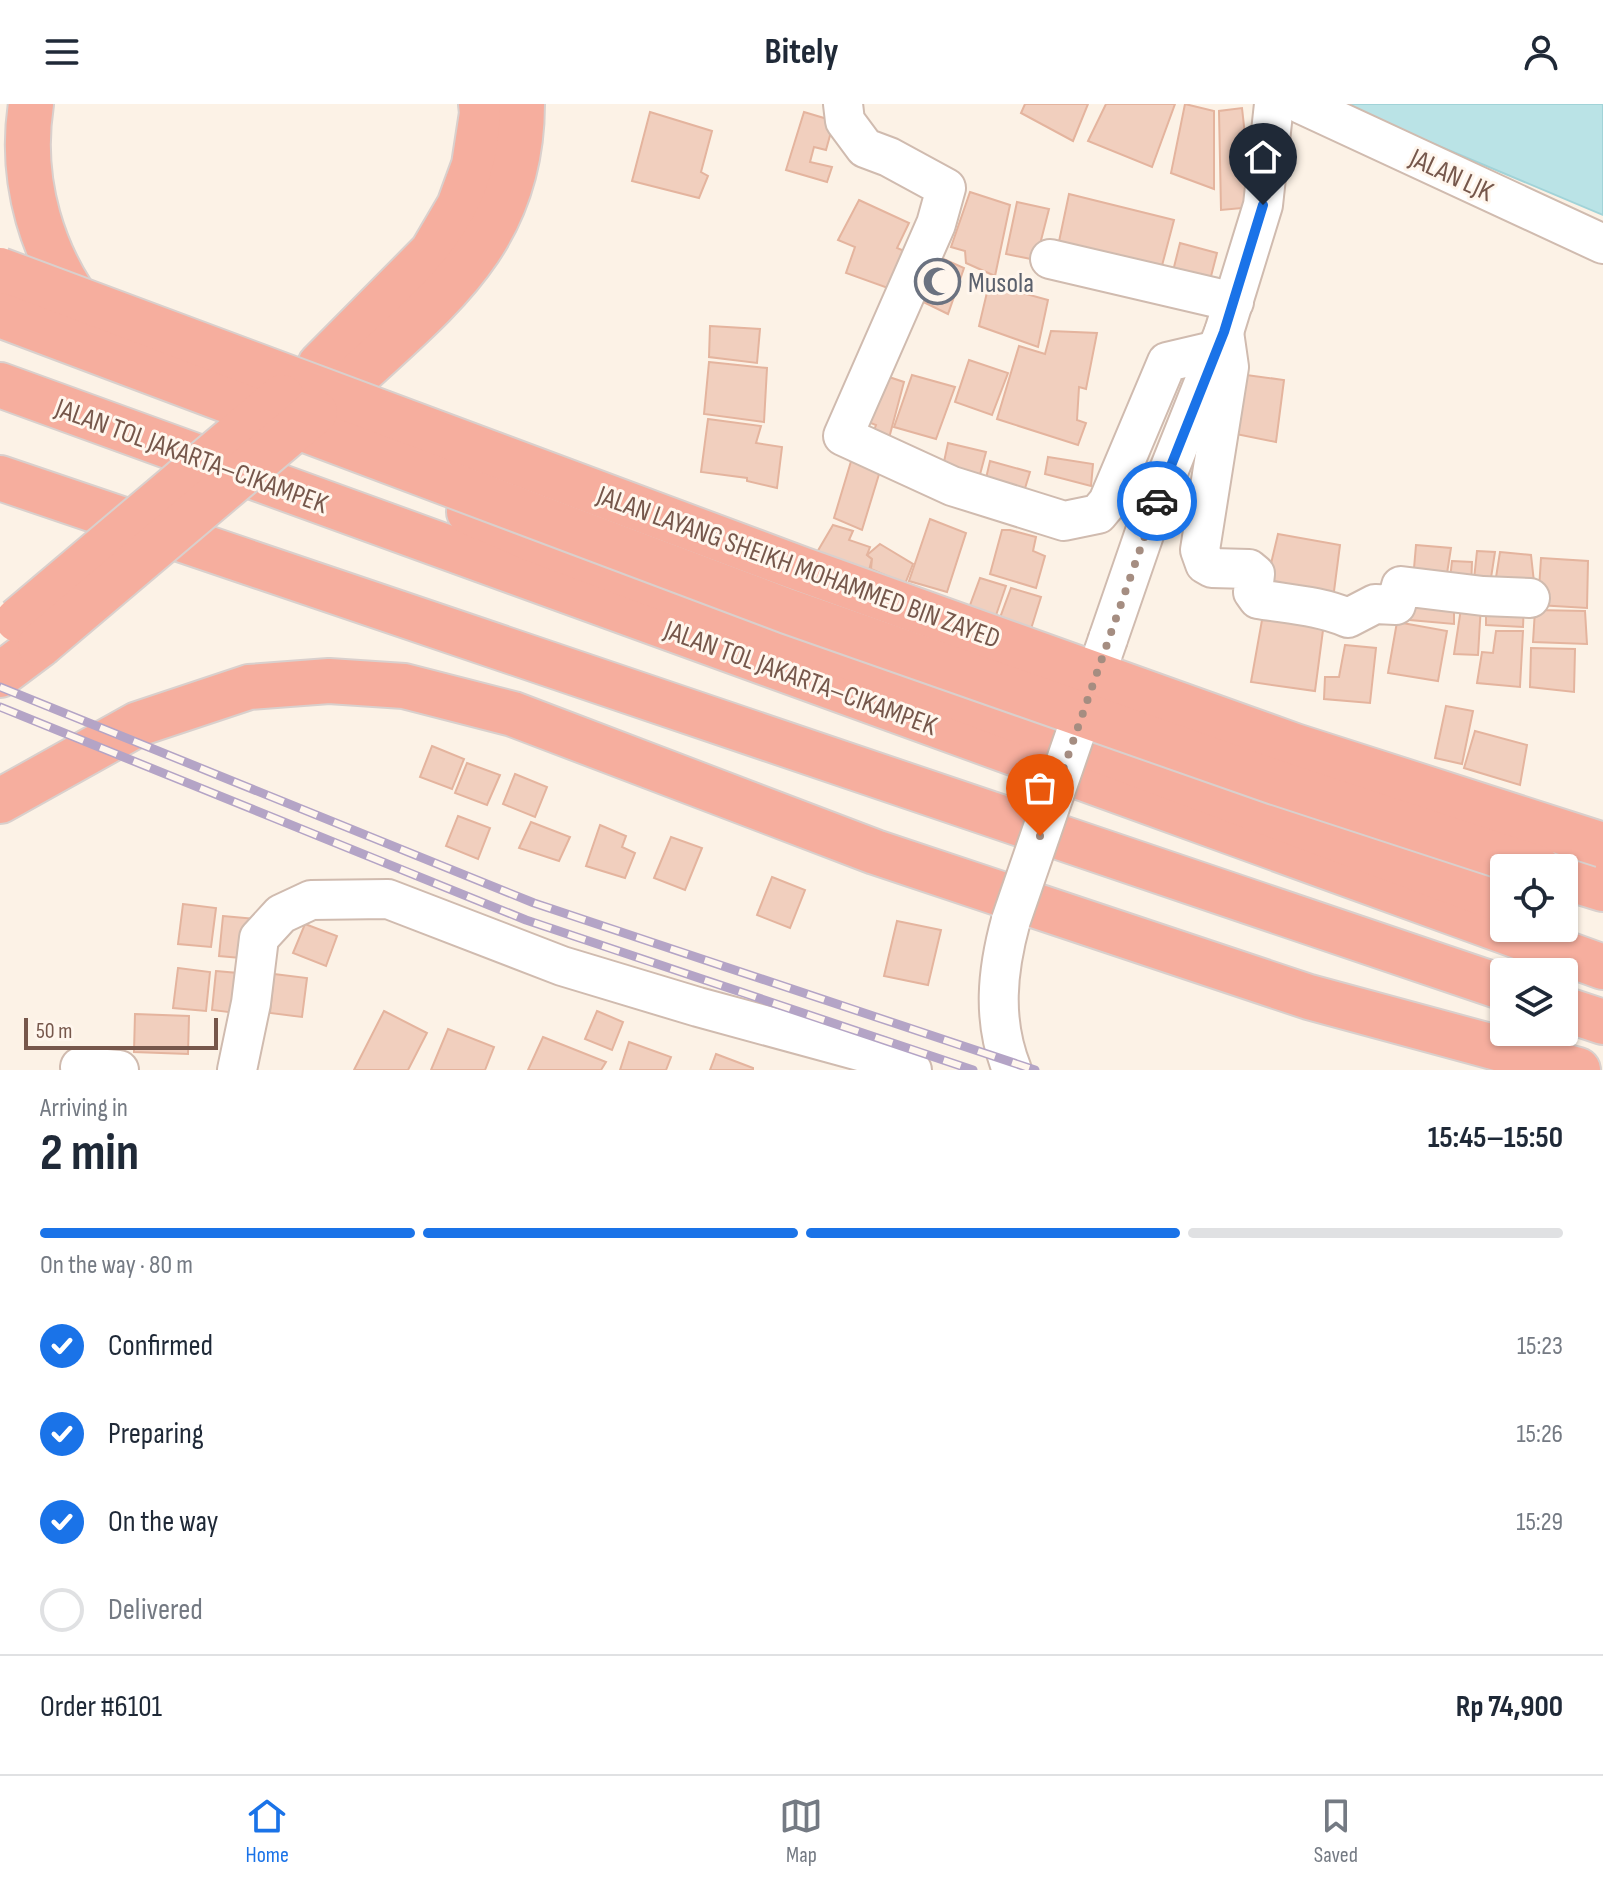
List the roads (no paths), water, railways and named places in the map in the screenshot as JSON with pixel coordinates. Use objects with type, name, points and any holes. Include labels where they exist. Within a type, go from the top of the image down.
[{"type":"highway","points":[[31,104],[29,166],[36,218],[68,291],[93,322],[125,353],[165,381],[534,540],[1490,896]]},
{"type":"highway","points":[[331,378],[432,252],[459,206],[474,165],[481,104]]},
{"type":"highway","points":[[0,675],[19,633],[331,378],[457,280],[485,242],[508,197],[522,139],[522,104]]},
{"type":"highway","name":"JALAN LAYANG SHEIKH MOHAMMED BIN ZAYED","points":[[0,270],[831,580],[1295,746],[1603,845]]},
{"type":"highway","name":"JALAN LAYANG SHEIKH MOHAMMED BIN ZAYED","points":[[0,315],[787,611],[1275,782],[1495,854]]},
{"type":"highway","name":"JALAN TOL JAKARTA–CIKAMPEK","points":[[0,385],[1576,951]]},
{"type":"highway","points":[[0,478],[1490,983]]},
{"type":"highway","points":[[0,801],[138,724],[249,687],[329,681],[404,686],[513,714],[875,852],[1309,997],[1578,1070]]},
{"type":"highway","points":[[1578,881],[1603,889]]},
{"type":"highway","points":[[1578,1014],[1603,1022]]},
{"type":"street","points":[[843,104],[845,121],[865,148],[889,157],[946,188],[936,224],[843,436],[952,486],[1064,521],[1098,514],[1108,502],[1167,362],[1225,328]]},
{"type":"street","points":[[1012,1070],[1002,1044],[997,1000],[1003,948],[1149,520],[1225,328],[1263,205],[1279,104]]},
{"type":"street","name":"JALAN LJK","points":[[1279,104],[1603,244]]},
{"type":"street","points":[[1050,259],[1225,328]]},
{"type":"street","points":[[1225,328],[1229,367],[1200,550],[1205,564],[1212,568],[1253,571],[1253,592],[1258,599],[1331,610],[1348,618],[1375,604],[1396,605],[1401,586],[1530,598]]},
{"type":"street","points":[[237,1070],[251,1003],[259,938],[281,914],[311,900],[388,899],[562,966],[878,1056],[912,1070]]},
{"type":"street","points":[[80,1067],[119,1070]]},
{"type":"water","points":[[1339,104],[1603,104],[1603,215]]},
{"type":"railway","points":[[0,687],[534,903],[1035,1070]]},
{"type":"railway","points":[[0,707],[526,920],[973,1070]]},
{"type":"place","name":"Musola","points":[[937,282]]}]
